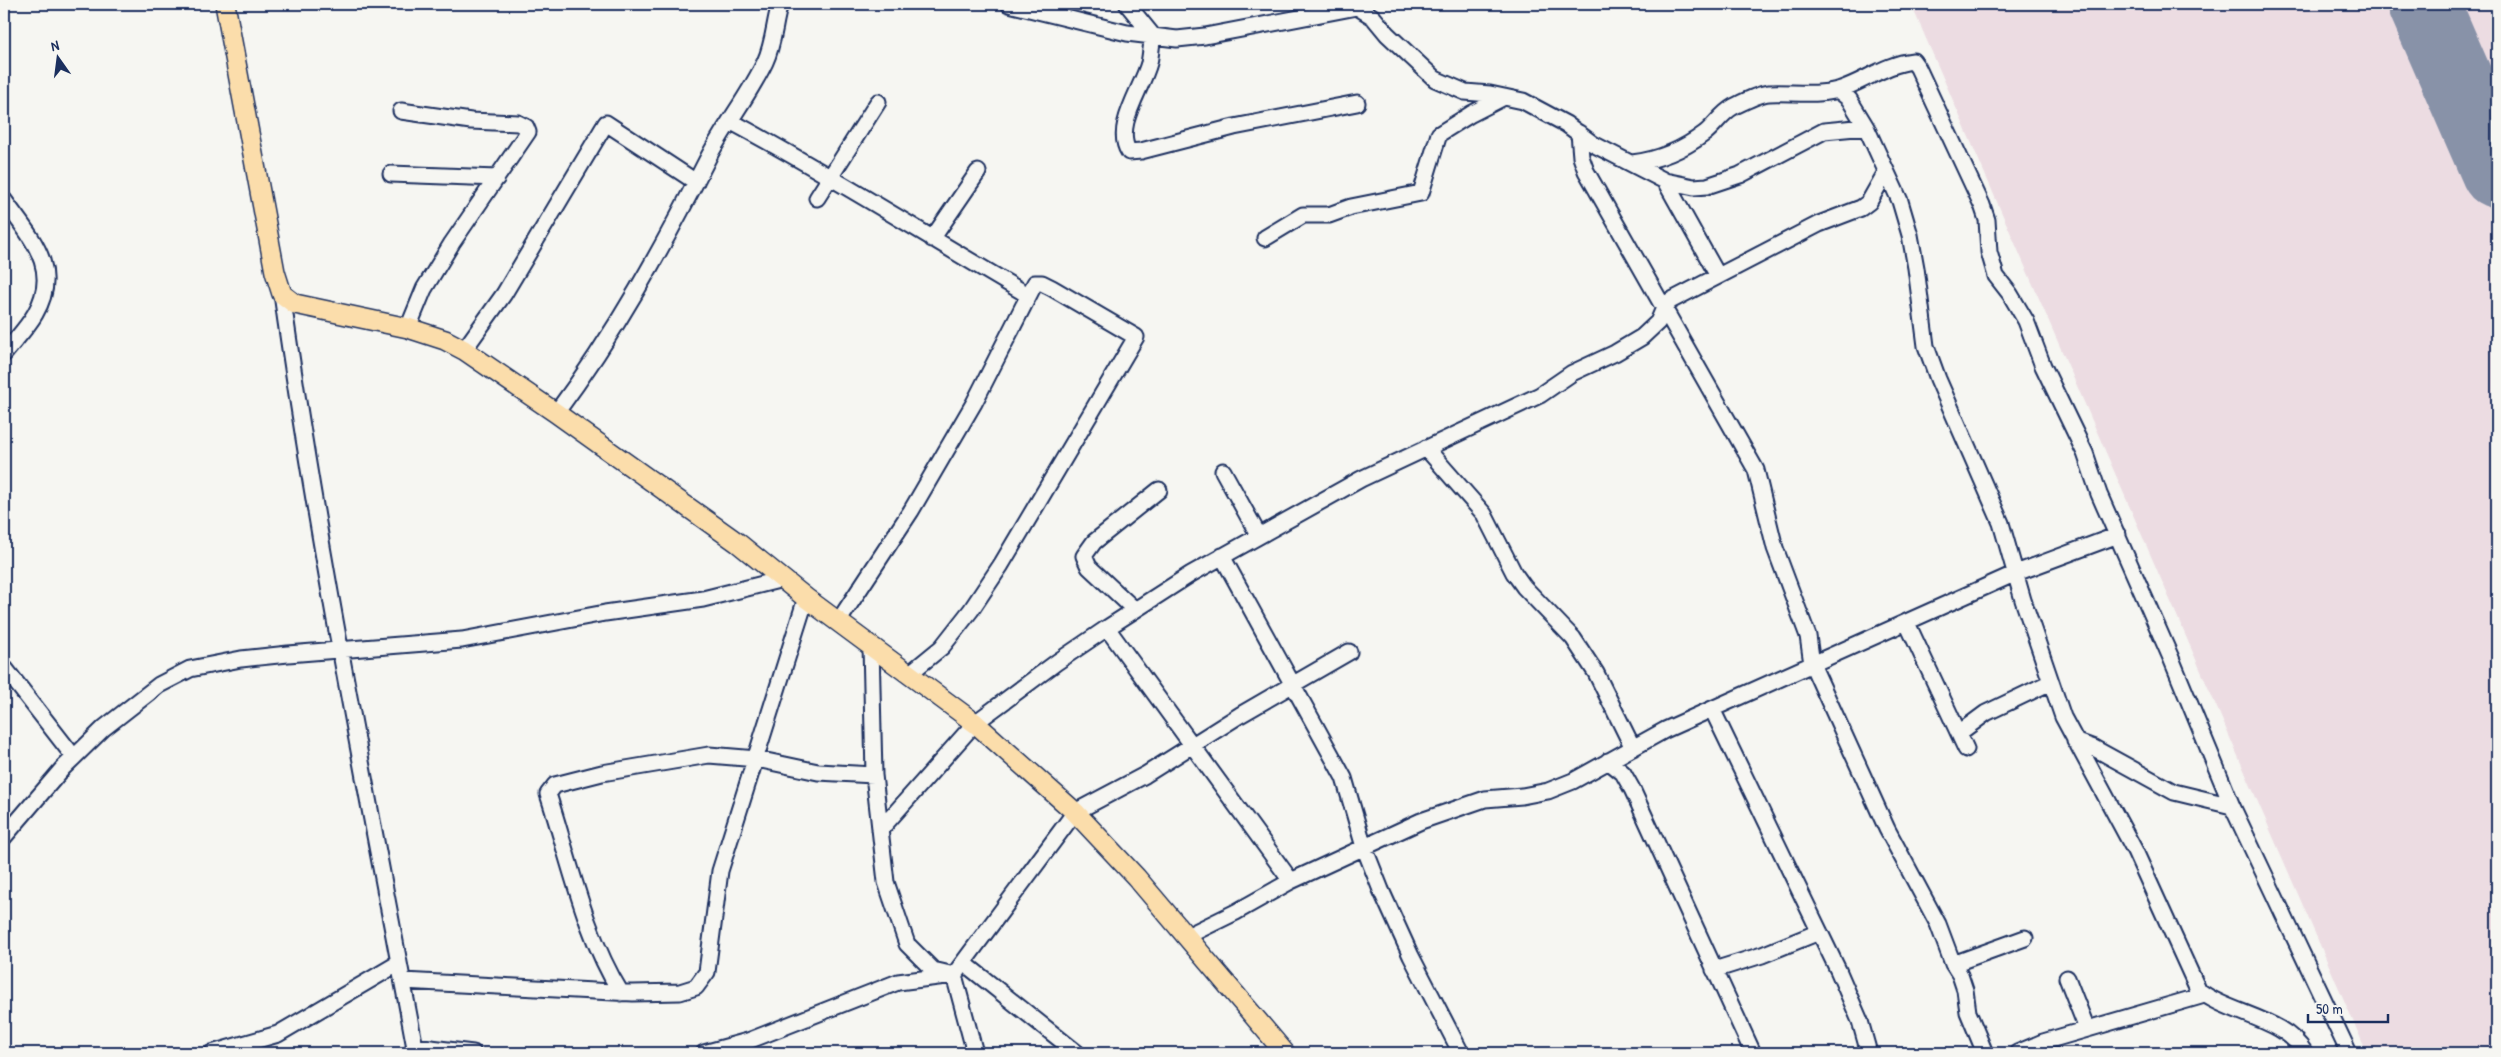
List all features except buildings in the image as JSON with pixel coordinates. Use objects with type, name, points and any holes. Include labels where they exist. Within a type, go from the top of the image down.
[{"type":"main road","points":[[225,4],[275,272],[282,294],[295,304],[408,328],[445,340],[464,350],[738,543],[806,598],[975,723],[1075,812],[1136,878],[1285,1053]]},
{"type":"street","points":[[556,413],[588,371],[684,209],[696,182],[765,63],[774,37],[774,4]]},
{"type":"street","points":[[1009,4],[1127,33],[1177,39],[1205,36],[1344,6],[1357,7],[1364,9],[1387,34],[1435,79],[1464,92],[1523,101],[1593,144],[1665,180],[1694,187],[1707,186],[1740,175],[1824,131],[1866,127]]},
{"type":"street","points":[[1128,4],[1153,36],[1148,64],[1124,127],[1123,143],[1129,152],[1141,151],[1234,127],[1358,103]]},
{"type":"street","points":[[1632,163],[1653,160],[1685,145],[1705,133],[1732,107],[1766,93],[1816,93],[1838,90],[1883,68],[1903,62],[1912,61],[1918,68],[1982,205],[1987,220],[1989,252],[1996,276],[2010,294],[2026,321],[2044,366],[2085,453],[2099,494],[2232,806],[2349,1053]]},
{"type":"street","points":[[1838,90],[1849,99],[1866,127],[1900,201],[1910,235],[1926,346],[1938,379],[2001,523],[2063,718],[2135,851],[2201,996],[2087,1028],[2043,1042],[2017,1053]]},
{"type":"street","points":[[1265,238],[1303,215],[1329,215],[1352,207],[1421,193],[1439,134],[1471,114],[1504,97]]},
{"type":"street","points":[[817,198],[878,102]]},
{"type":"street","points":[[401,111],[471,121],[518,123],[526,127],[526,135],[424,289],[408,328]]},
{"type":"street","points":[[730,122],[831,175],[872,203],[883,207],[932,239],[1028,295]]},
{"type":"street","points":[[464,350],[504,294],[606,123],[696,182]]},
{"type":"street","points":[[1579,134],[1581,157],[1586,172],[1756,470],[1775,548],[1808,636],[1812,664],[1887,828],[1938,924],[1953,964],[1960,975],[1965,990],[1968,1012],[1985,1053]]},
{"type":"street","points":[[932,239],[978,172]]},
{"type":"street","points":[[880,830],[975,723],[1107,628],[1222,556],[1362,479],[1540,394],[1572,373],[1615,353],[1642,337],[1658,322],[1664,308],[1670,301],[1819,224],[1862,208],[1869,202],[1886,172]]},
{"type":"street","points":[[391,174],[497,178]]},
{"type":"street","points":[[1665,180],[1718,276]]},
{"type":"street","points":[[4,200],[39,250],[48,284],[35,314],[4,354]]},
{"type":"street","points":[[838,622],[911,511],[974,403],[1035,283],[1042,282],[1136,337],[1002,565],[971,610],[942,647],[909,674]]},
{"type":"street","points":[[282,294],[296,394],[339,649],[415,1050],[473,1053]]},
{"type":"street","points":[[1426,448],[1484,514],[1514,573],[1524,587],[1573,638],[1596,673],[1633,748]]},
{"type":"street","points":[[1223,471],[1259,536]]},
{"type":"street","points":[[1135,610],[1089,567],[1084,556],[1094,542],[1159,490]]},
{"type":"street","points":[[1185,937],[1236,912],[1291,881],[1421,821],[1484,799],[1522,796],[1548,791],[1573,781],[1666,730],[1812,664],[2016,573],[2118,535]]},
{"type":"street","points":[[1222,556],[1291,685],[1344,778],[1364,847],[1408,948],[1460,1053]]},
{"type":"street","points":[[4,837],[74,757],[104,728],[159,685],[190,668],[241,659],[339,649],[392,647],[462,640],[605,613],[703,599],[783,579]]},
{"type":"street","points":[[403,982],[621,993],[680,992],[696,986],[707,972],[720,871],[757,759],[806,598]]},
{"type":"street","points":[[1907,623],[1966,749]]},
{"type":"street","points":[[1107,628],[1291,881]]},
{"type":"street","points":[[871,645],[874,775],[886,882],[907,944],[933,970],[954,975]]},
{"type":"street","points":[[704,1053],[748,1041],[898,982],[954,975],[1075,812],[1145,775],[1291,685],[1349,652]]},
{"type":"street","points":[[4,667],[74,757]]},
{"type":"street","points":[[1959,732],[1986,713],[2051,682]]},
{"type":"street","points":[[1712,710],[1819,932],[1860,1022],[1869,1053]]},
{"type":"street","points":[[2075,741],[2094,748],[2174,792],[2232,806]]},
{"type":"street","points":[[621,993],[602,958],[548,794],[555,785],[602,773],[709,755],[757,759],[818,772],[874,775]]},
{"type":"street","points":[[1608,761],[1622,772],[1632,790],[1753,1053]]},
{"type":"street","points":[[1714,970],[1762,955],[1819,932]]},
{"type":"street","points":[[1953,964],[2025,938]]},
{"type":"street","points":[[212,1053],[278,1034],[399,963]]},
{"type":"street","points":[[964,963],[1077,1053]]},
{"type":"street","points":[[954,975],[976,1053]]},
{"type":"street","points":[[2067,978],[2087,1028]]},
{"type":"street","points":[[2197,989],[2211,1000],[2282,1030],[2298,1042],[2305,1053]]},
{"type":"shaded area","points":[[1911,4],[2497,4],[2497,1053],[2367,1053]]},
{"type":"runway","points":[[2424,4],[2497,172]]}]
